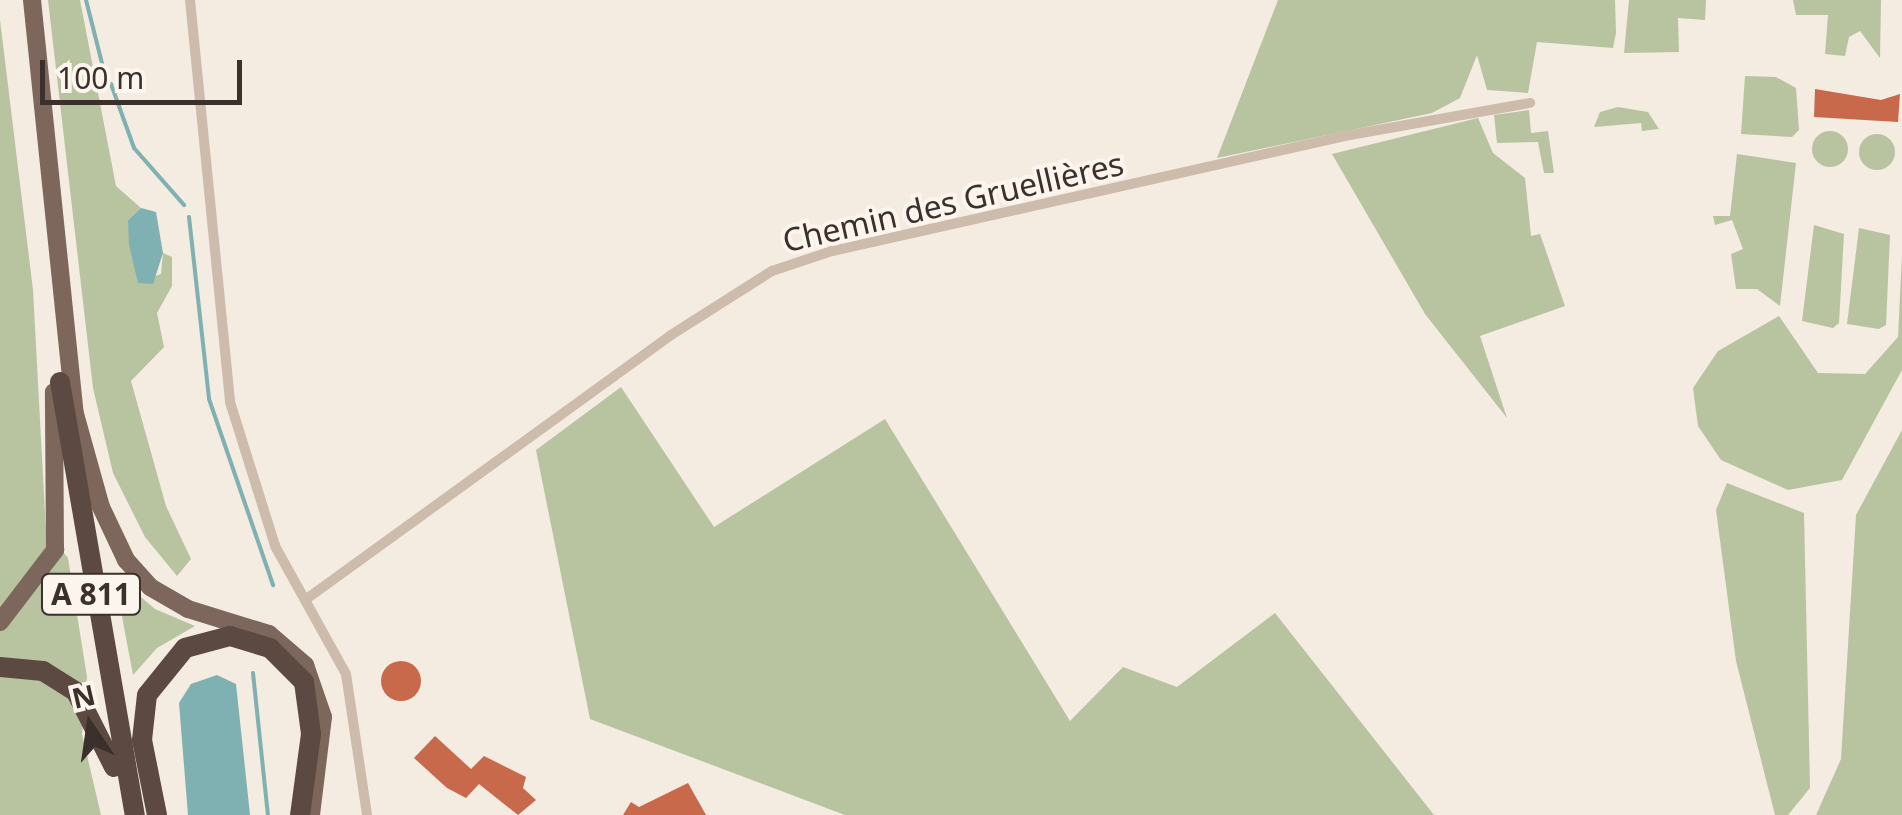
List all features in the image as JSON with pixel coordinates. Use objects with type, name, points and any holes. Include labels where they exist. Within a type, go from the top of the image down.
[{"type":"highway","name":"A 811","points":[[60,382],[138,812]]},
{"type":"highway","name":"A 811","points":[[74,414],[138,812]]},
{"type":"highway","points":[[156,815],[142,740],[147,695],[186,648],[230,636],[270,648],[304,682],[311,734],[300,815]]},
{"type":"highway","points":[[0,667],[43,671],[76,692],[138,812]]},
{"type":"main road","points":[[0,622],[54,550],[54,392],[60,382],[20,0]]},
{"type":"main road","points":[[32,0],[74,414],[108,525],[138,575],[188,609],[269,634],[313,676],[324,718],[311,815]]},
{"type":"street","points":[[190,0],[230,402],[259,506],[354,701],[366,815]]},
{"type":"street","name":"Chemin des Gruellières","points":[[305,600],[772,271],[832,250],[1350,135],[1530,104]]},
{"type":"green space","points":[[48,0],[80,0],[116,186],[141,208],[128,220],[138,282],[161,274],[163,253],[172,257],[172,286],[157,313],[164,347],[131,381],[166,506],[191,559],[177,576],[145,537],[113,473],[93,388]]},
{"type":"green space","points":[[1278,0],[1615,0],[1616,33],[1613,48],[1537,42],[1528,93],[1487,90],[1477,55],[1460,98],[1432,113],[1217,158]]},
{"type":"green space","points":[[1629,0],[1706,0],[1705,20],[1678,18],[1679,52],[1624,53]]},
{"type":"green space","points":[[1793,0],[1881,0],[1880,58],[1860,31],[1849,37],[1845,56],[1825,54],[1828,15],[1796,15]]},
{"type":"green space","points":[[0,20],[33,290],[46,531],[68,558],[87,677],[82,734],[101,815],[0,815]]},
{"type":"green space","points":[[1745,76],[1776,77],[1796,88],[1799,130],[1792,137],[1741,134]]},
{"type":"green space","points":[[1618,107],[1648,112],[1659,129],[1642,131],[1641,123],[1594,127],[1600,112]]},
{"type":"green space","points":[[1529,110],[1531,133],[1548,131],[1554,173],[1544,173],[1538,142],[1497,143],[1494,115]]},
{"type":"green space","points":[[1478,118],[1493,153],[1525,178],[1531,236],[1540,234],[1565,306],[1480,336],[1507,418],[1425,314],[1332,154]]},
{"type":"green space","points":[[1830,131],[1843,136],[1848,149],[1843,162],[1830,167],[1817,162],[1812,149],[1817,136]]},
{"type":"green space","points":[[1877,134],[1890,139],[1895,152],[1890,165],[1877,170],[1864,165],[1859,152],[1864,139]]},
{"type":"green space","points":[[1737,154],[1796,163],[1780,306],[1757,289],[1736,289],[1731,254],[1743,249],[1732,220],[1715,225],[1713,216],[1730,216]]},
{"type":"green space","points":[[1814,225],[1844,234],[1839,323],[1833,328],[1802,321]]},
{"type":"green space","points":[[1859,228],[1890,235],[1886,325],[1879,329],[1847,324]]},
{"type":"green space","points":[[1902,254],[1902,370],[1842,480],[1788,490],[1721,460],[1698,426],[1693,388],[1718,351],[1779,316],[1818,373],[1865,374],[1898,337]]},
{"type":"green space","points":[[621,387],[714,527],[885,419],[1070,721],[1123,667],[1177,687],[1275,613],[1434,815],[845,815],[590,719],[536,450]]},
{"type":"green space","points":[[1902,430],[1902,815],[1816,815],[1841,759],[1856,515]]},
{"type":"green space","points":[[1727,483],[1804,513],[1810,788],[1788,815],[1775,815],[1736,661],[1716,510]]},
{"type":"green space","points":[[114,574],[155,609],[195,626],[157,648],[133,675]]},
{"type":"water","points":[[141,208],[156,212],[163,253],[153,284],[138,283],[129,245],[128,220]]},
{"type":"water","points":[[217,675],[236,684],[250,815],[188,815],[179,703],[191,684]]},
{"type":"building","points":[[1815,89],[1881,100],[1900,94],[1898,122],[1814,117]]},
{"type":"building","points":[[401,661],[415,667],[421,681],[415,695],[401,701],[387,695],[381,681],[387,667]]},
{"type":"building","points":[[435,736],[471,769],[484,756],[526,777],[523,788],[536,800],[518,815],[479,784],[466,798],[447,788],[414,758]]},
{"type":"building","points":[[688,783],[706,815],[623,815],[631,802],[639,807]]},
{"type":"waterway","points":[[86,0],[103,67]]},
{"type":"waterway","points":[[111,84],[134,148],[184,205]]},
{"type":"waterway","points":[[189,217],[209,399],[273,585]]},
{"type":"waterway","points":[[253,673],[268,815]]}]
